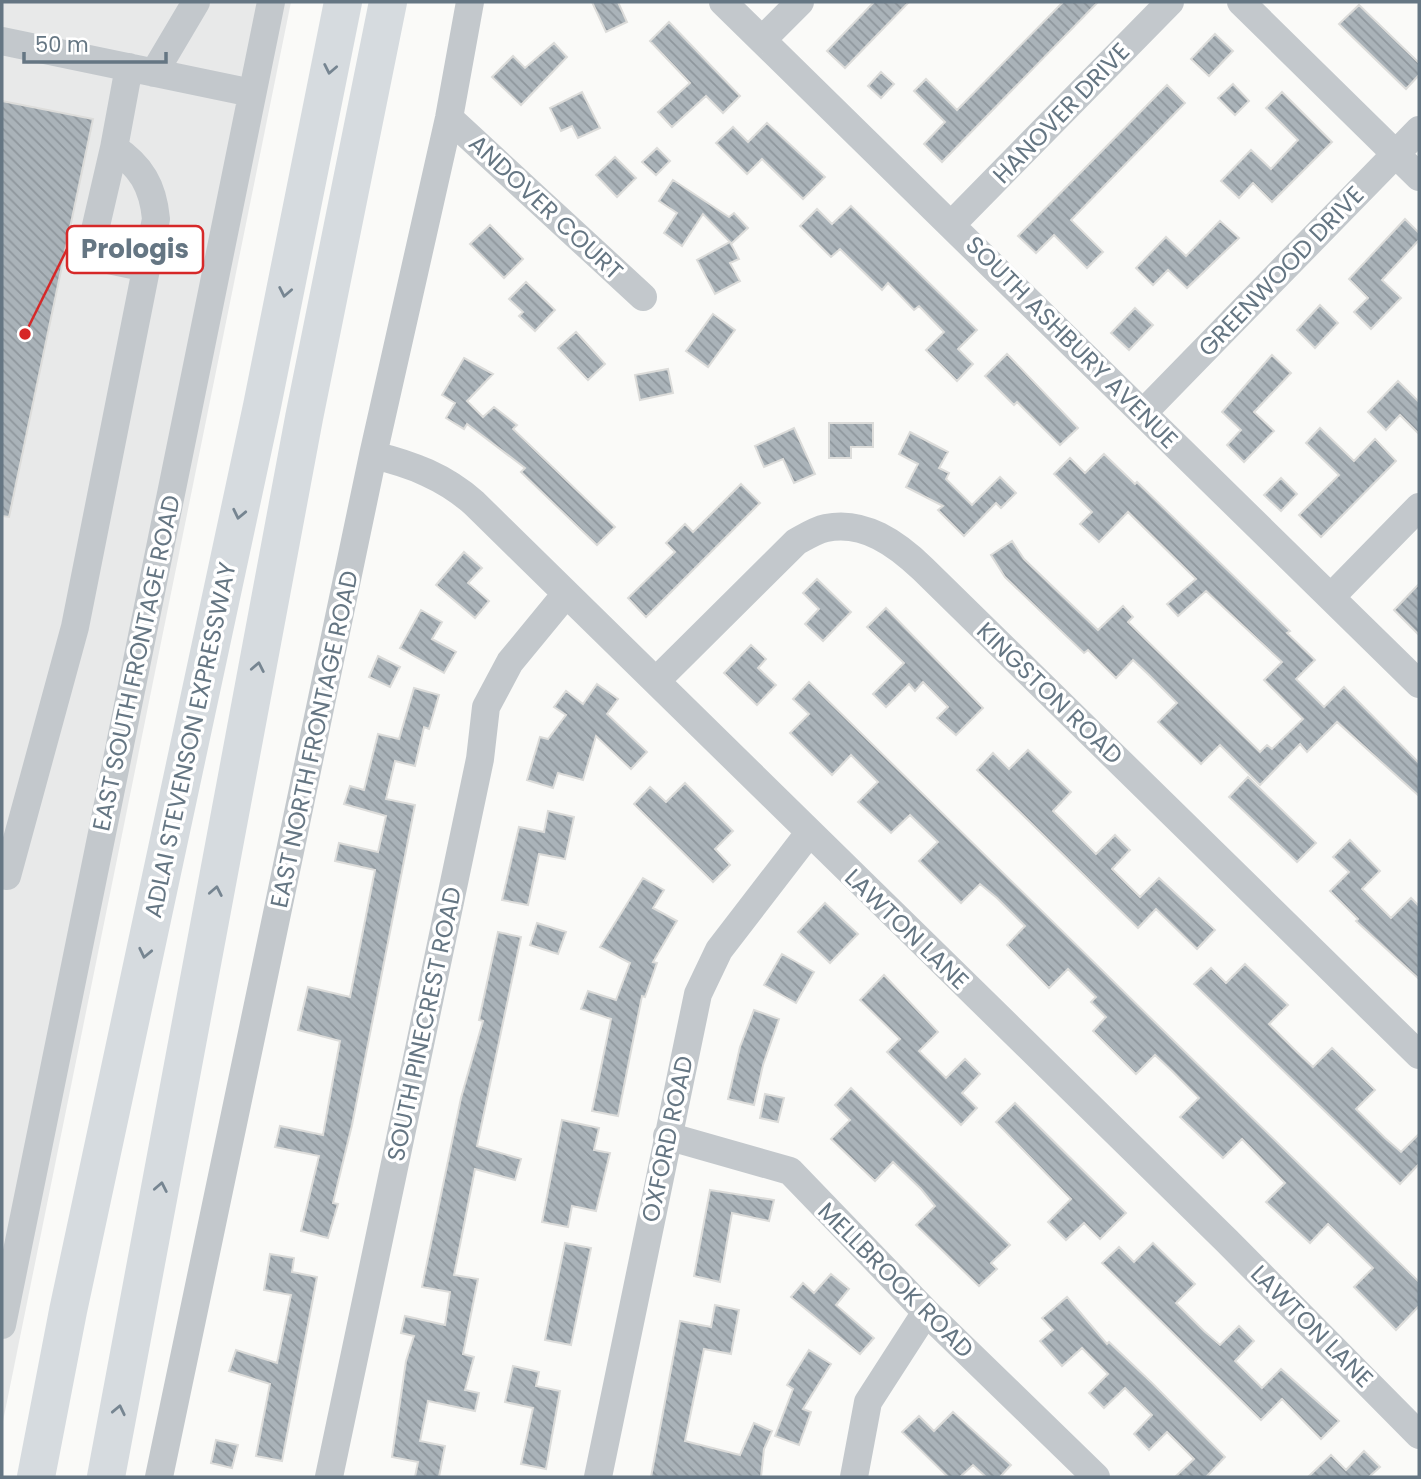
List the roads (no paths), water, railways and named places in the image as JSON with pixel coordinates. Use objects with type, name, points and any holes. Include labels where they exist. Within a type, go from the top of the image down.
[{"type":"highway","name":"ADLAI STEVENSON EXPRESSWAY","points":[[36,1477],[71,1297],[262,406],[343,2]]},
{"type":"highway","name":"ADLAI STEVENSON EXPRESSWAY","points":[[106,1477],[304,418],[388,2]]},
{"type":"street","points":[[147,268],[89,256],[114,148],[141,70],[196,2]]},
{"type":"street","name":"EAST SOUTH FRONTAGE ROAD","points":[[3,1314],[271,2]]},
{"type":"street","name":"EAST NORTH FRONTAGE ROAD","points":[[159,1477],[373,455],[449,118],[470,2]]},
{"type":"street","name":"SOUTH ASHBURY AVENUE","points":[[723,2],[1419,684]]},
{"type":"street","points":[[762,40],[800,2]]},
{"type":"street","name":"HANOVER DRIVE","points":[[952,224],[1170,2]]},
{"type":"street","points":[[1241,2],[1419,177]]},
{"type":"street","points":[[2,41],[252,93]]},
{"type":"street","name":"ANDOVER COURT","points":[[449,118],[643,297]]},
{"type":"street","name":"GREENWOOD DRIVE","points":[[1144,412],[1419,130]]},
{"type":"street","points":[[2,875],[7,876],[75,627],[156,219],[154,196],[146,178],[131,160],[114,148]]},
{"type":"street","name":"LAWTON LANE","points":[[373,455],[433,474],[459,489],[1227,1241],[1419,1435]]},
{"type":"street","points":[[1332,597],[1419,507]]},
{"type":"street","name":"KINGSTON ROAD","points":[[657,680],[796,542],[825,528],[846,527],[887,539],[923,569],[1419,1055]]},
{"type":"street","name":"SOUTH PINECREST ROAD","points":[[329,1477],[480,759],[486,707],[510,662],[566,594]]},
{"type":"street","name":"OXFORD ROAD","points":[[598,1477],[698,994],[719,950],[809,833]]},
{"type":"street","name":"MELLBROOK ROAD","points":[[667,1136],[790,1171],[926,1312],[1096,1477]]},
{"type":"street","points":[[854,1477],[868,1402],[926,1312]]},
{"type":"place","name":"Prologis","points":[[25,334]]}]
